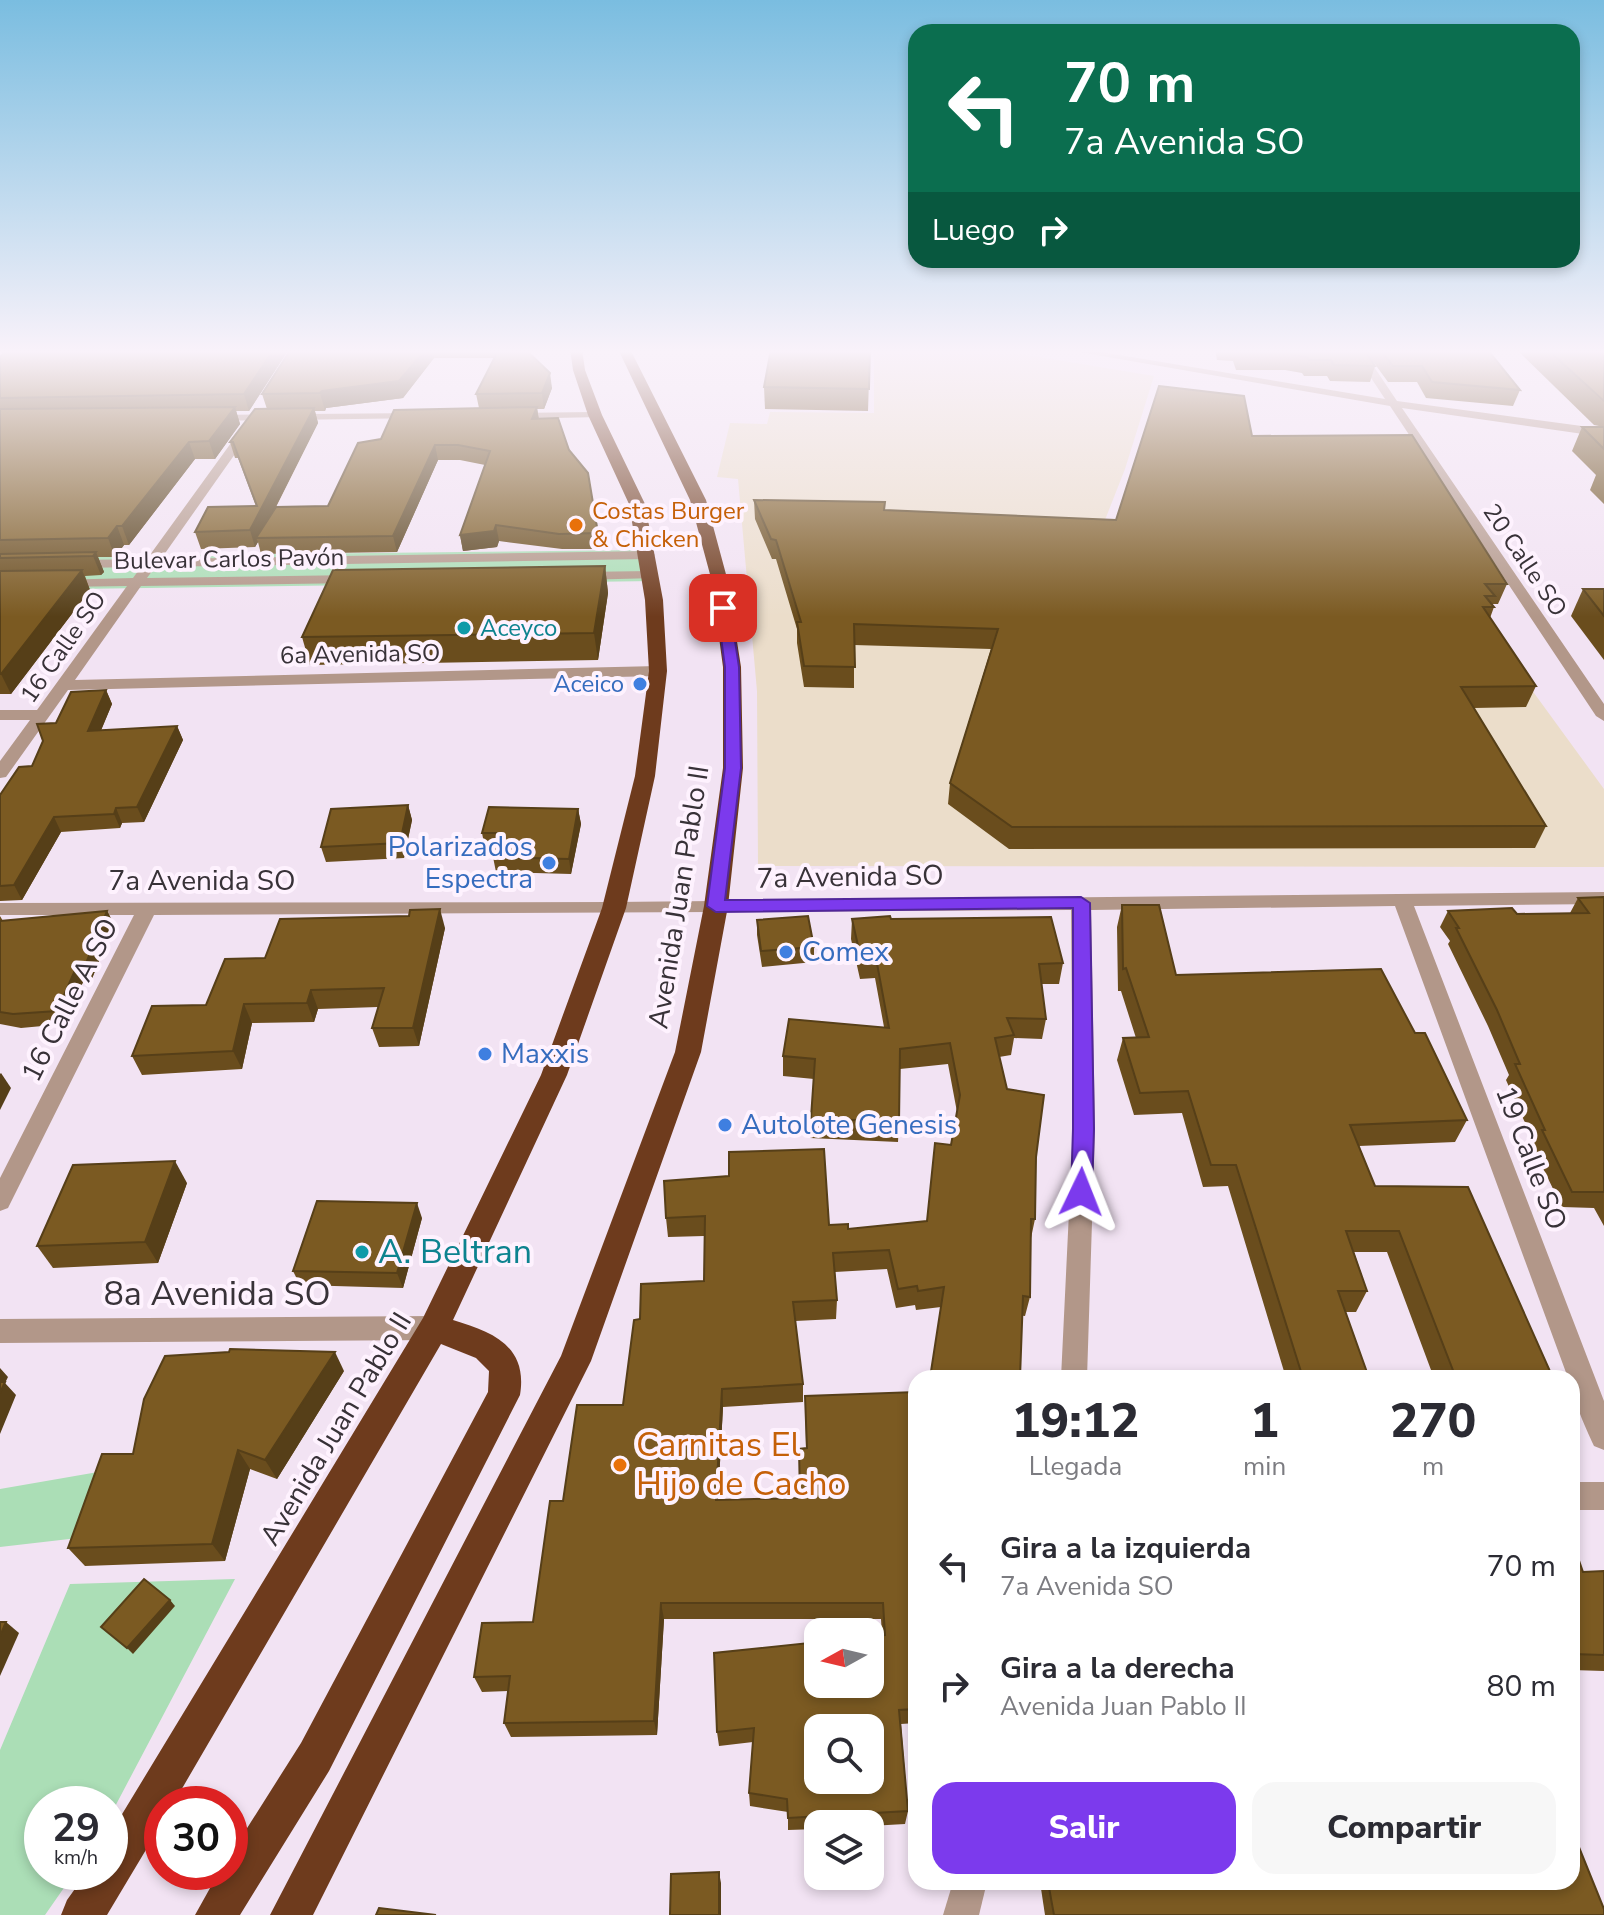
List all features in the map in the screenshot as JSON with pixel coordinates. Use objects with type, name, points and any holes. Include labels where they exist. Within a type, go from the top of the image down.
[{"type":"highway","name":"Avenida Juan Pablo II","points":[[82,1915],[434,1328],[554,1075],[614,908],[645,776],[658,671],[649,565],[637,504],[606,438]]},
{"type":"highway","name":"Avenida Juan Pablo II","points":[[291,1915],[575,1361],[688,1052],[716,906],[733,768],[732,667],[719,578],[698,500],[668,438]]},
{"type":"highway","points":[[216,1915],[315,1757],[504,1395],[509,1378],[504,1363],[481,1343],[434,1328]]},
{"type":"street","name":"16 Calle SO","points":[[0,773],[240,438]]},
{"type":"street","name":"20 Calle SO","points":[[1415,438],[1604,716]]},
{"type":"street","name":"Bulevar Carlos Pavón","points":[[60,565],[649,565]]},
{"type":"street","points":[[557,577],[649,565]]},
{"type":"street","name":"Bulevar Carlos Pavón","points":[[45,583],[370,579]]},
{"type":"street","name":"6a Avenida SO","points":[[63,685],[658,671]]},
{"type":"street","points":[[0,715],[42,715]]},
{"type":"street","name":"7a Avenida SO","points":[[0,909],[614,908],[1604,898]]},
{"type":"street","name":"19 Calle SO","points":[[1402,900],[1579,1370]]},
{"type":"street","points":[[1074,1370],[1084,1129],[1081,903]]},
{"type":"street","name":"16 Calle A SO","points":[[0,1201],[147,909]]},
{"type":"street","name":"8a Avenida SO","points":[[0,1331],[434,1328]]},
{"type":"street","name":"19 Calle SO","points":[[1580,1373],[1604,1437]]},
{"type":"street","points":[[1580,1496],[1604,1496]]},
{"type":"street","points":[[961,1915],[968,1890]]},
{"type":"shaded area","points":[[726,438],[1135,438],[1083,576],[1488,630],[1604,789],[1604,867],[758,866],[757,691],[738,479],[717,477]]},
{"type":"green space","points":[[643,550],[655,581],[0,590],[0,557]]},
{"type":"green space","points":[[98,1472],[78,1538],[0,1547],[0,1489]]},
{"type":"green space","points":[[235,1579],[126,1786],[24,1786],[24,1890],[62,1890],[45,1915],[0,1915],[0,1750],[70,1584]]},
{"type":"building","points":[[0,438],[211,438],[189,442],[122,526],[117,526],[108,538],[0,540]]},
{"type":"building","points":[[233,438],[298,438],[250,530],[195,532],[208,507],[257,506],[233,442],[230,442]]},
{"type":"building","points":[[565,438],[569,450],[588,473],[598,533],[559,534],[496,525],[494,531],[460,535],[490,451],[458,445],[435,445],[393,536],[256,538],[276,507],[328,506],[358,443],[381,439]]},
{"type":"building","points":[[1142,438],[1414,438],[1507,584],[1485,584],[1495,596],[1485,596],[1494,607],[1483,607],[1536,686],[1461,687],[1546,826],[1012,827],[950,783],[998,629],[854,624],[855,667],[804,666],[797,622],[801,622],[776,540],[771,539],[754,500],[885,502],[884,510],[1116,520]]},
{"type":"building","points":[[1593,438],[1604,438],[1604,449]]},
{"type":"building","points":[[96,552],[93,556],[0,558],[0,554]]},
{"type":"building","points":[[605,566],[594,633],[302,637],[333,570]]},
{"type":"building","points":[[82,570],[1,674],[0,674],[0,571]]},
{"type":"building","points":[[1583,589],[1604,589],[1604,616]]},
{"type":"building","points":[[106,690],[88,731],[177,726],[137,807],[116,808],[114,814],[54,817],[14,885],[0,886],[0,795],[19,767],[32,766],[43,741],[37,724],[56,723],[71,692]]},
{"type":"building","points":[[408,805],[400,843],[321,847],[331,809]]},
{"type":"building","points":[[489,807],[578,809],[569,859],[493,857],[499,833],[482,833]]},
{"type":"building","points":[[1604,897],[1604,1192],[1572,1192],[1542,1130],[1545,1130],[1515,1064],[1520,1064],[1497,1010],[1448,911],[1512,908],[1517,914],[1589,913],[1578,898]]},
{"type":"building","points":[[1122,905],[1159,905],[1176,975],[1381,969],[1415,1033],[1425,1033],[1467,1120],[1350,1125],[1375,1186],[1468,1187],[1549,1370],[1453,1370],[1399,1231],[1346,1231],[1367,1291],[1338,1291],[1366,1370],[1300,1370],[1236,1165],[1211,1165],[1188,1091],[1140,1093],[1123,1038],[1149,1037],[1126,968],[1123,969]]},
{"type":"building","points":[[440,909],[413,1028],[372,1028],[384,988],[311,990],[307,1003],[244,1004],[233,1051],[132,1056],[152,1006],[206,1005],[225,959],[265,958],[280,919],[409,916],[410,910]]},
{"type":"building","points":[[107,911],[84,968],[76,968],[57,1011],[0,1012],[0,921]]},
{"type":"building","points":[[808,916],[814,947],[761,951],[757,920]]},
{"type":"building","points":[[890,916],[891,919],[1051,917],[1063,963],[1039,964],[1046,1019],[1007,1018],[1014,1035],[995,1038],[1007,1089],[1044,1095],[1036,1157],[1035,1219],[1031,1219],[1030,1297],[1023,1296],[1020,1370],[931,1370],[944,1287],[918,1291],[917,1286],[898,1289],[889,1250],[833,1253],[837,1300],[793,1302],[803,1384],[722,1389],[716,1500],[800,1498],[799,1449],[807,1448],[805,1396],[908,1392],[908,1709],[899,1710],[908,1811],[804,1810],[804,1817],[788,1818],[787,1799],[749,1793],[754,1728],[717,1732],[714,1653],[804,1643],[804,1698],[884,1698],[883,1603],[661,1603],[654,1721],[504,1723],[510,1676],[474,1677],[482,1623],[533,1622],[550,1501],[563,1501],[577,1405],[623,1405],[634,1320],[640,1319],[641,1284],[704,1281],[705,1216],[666,1218],[664,1181],[729,1176],[729,1152],[824,1149],[829,1225],[848,1224],[848,1229],[927,1221],[935,1143],[951,1145],[960,1095],[950,1043],[900,1049],[899,1122],[811,1118],[815,1059],[783,1056],[789,1019],[889,1028],[876,958],[861,959],[852,919]]},
{"type":"building","points":[[175,1161],[145,1242],[37,1246],[73,1165]]},
{"type":"building","name":"A. Beltran","points":[[317,1201],[417,1203],[397,1273],[293,1271]]},
{"type":"building","points":[[230,1349],[335,1352],[265,1460],[238,1450],[212,1544],[68,1548],[102,1454],[133,1454],[144,1399],[165,1356],[229,1352]]},
{"type":"building","points":[[1580,1563],[1583,1572],[1604,1571],[1604,1655],[1580,1654]]},
{"type":"building","points":[[144,1579],[170,1600],[127,1648],[101,1627]]},
{"type":"building","points":[[0,1622],[6,1622],[0,1636]]},
{"type":"building","points":[[1580,1850],[1604,1909],[1604,1915],[1054,1915],[1049,1890],[1580,1890]]},
{"type":"building","points":[[719,1872],[719,1915],[670,1915],[671,1874]]},
{"type":"building","points":[[379,1908],[436,1915],[376,1915]]},
{"type":"place","name":"Costas Burger & Chicken","points":[[576,525]]},
{"type":"place","name":"Aceyco","points":[[464,628]]},
{"type":"place","name":"Aceico","points":[[640,684]]},
{"type":"place","name":"Polarizados Espectra","points":[[549,863]]},
{"type":"place","name":"Comex","points":[[786,952]]},
{"type":"place","name":"Maxxis","points":[[485,1054]]},
{"type":"place","name":"Autolote Genesis","points":[[725,1125]]},
{"type":"place","name":"A. Beltran","points":[[362,1252]]},
{"type":"place","name":"Carnitas El Hijo de Cacho","points":[[620,1465]]},
{"type":"route","points":[[723,608],[732,667],[733,768],[716,906],[1081,903],[1084,1129],[1081,1192]]}]
